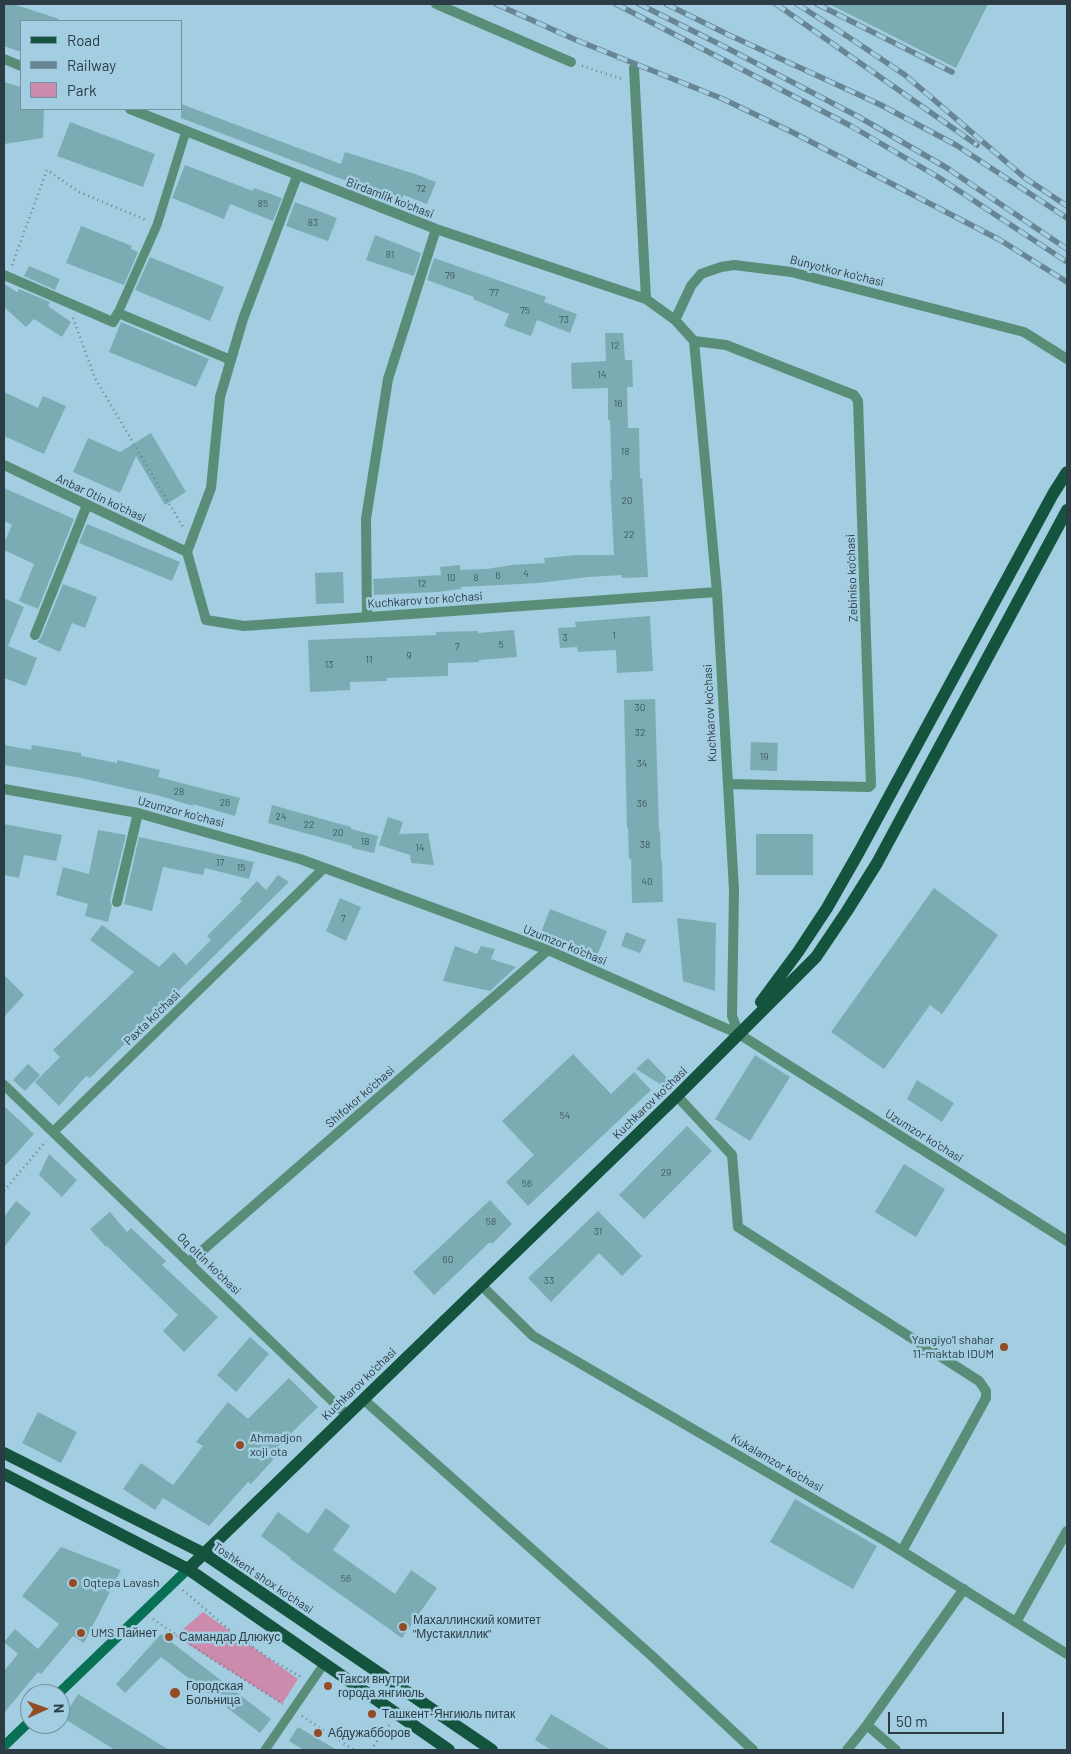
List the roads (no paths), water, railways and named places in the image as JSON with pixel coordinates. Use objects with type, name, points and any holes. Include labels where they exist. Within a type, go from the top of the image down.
[{"type":"main road","points":[[739,1034],[827,908],[1067,472]]},
{"type":"main road","points":[[739,1034],[816,957],[847,911],[877,862],[1067,510]]},
{"type":"main road","name":"Kuchkarov ko'chasi","points":[[69,1684],[482,1286],[739,1034]]},
{"type":"main road","name":"Toshkent shox ko'chasi","points":[[4,1453],[203,1553],[492,1750]]},
{"type":"main road","points":[[4,1474],[188,1569],[449,1750]]},
{"type":"main road","points":[[4,1746],[20,1731]]},
{"type":"street","points":[[436,4],[571,62]]},
{"type":"street","points":[[4,59],[20,66]]},
{"type":"street","points":[[634,68],[646,299],[675,320],[694,341]]},
{"type":"street","name":"Birdamlik ko'chasi","points":[[133,110],[436,229],[646,299]]},
{"type":"street","points":[[187,552],[211,488],[220,397],[243,319],[297,176]]},
{"type":"street","points":[[367,617],[366,519],[388,378],[436,229]]},
{"type":"street","name":"Bunyotkor ko'chasi","points":[[675,320],[691,286],[701,274],[721,266],[734,265],[792,272],[1024,332],[1067,359]]},
{"type":"street","points":[[6,276],[113,322],[118,313],[231,360]]},
{"type":"street","name":"Kuchkarov ko'chasi","points":[[694,341],[717,592],[734,890],[732,1016],[739,1034]]},
{"type":"street","name":"Zebiniso ko'chasi","points":[[694,341],[726,345],[854,395],[858,401],[872,785],[869,787],[728,784]]},
{"type":"street","name":"Anbar Otin ko'chasi","points":[[4,465],[187,552]]},
{"type":"street","points":[[35,635],[88,505]]},
{"type":"street","name":"Kuchkarov tor ko'chasi","points":[[187,552],[206,620],[244,626],[717,592]]},
{"type":"street","name":"Uzumzor ko'chasi","points":[[4,789],[138,813],[300,859],[548,950],[739,1034],[1067,1241]]},
{"type":"street","points":[[117,902],[138,813]]},
{"type":"street","name":"Paxta ko'chasi","points":[[53,1132],[324,868]]},
{"type":"street","name":"Shifokor ko'chasi","points":[[189,1262],[548,950]]},
{"type":"street","points":[[4,1085],[53,1132]]},
{"type":"street","points":[[677,1096],[732,1155],[738,1227],[979,1381],[986,1391],[986,1398],[902,1551]]},
{"type":"street","name":"Oq oltin ko'chasi","points":[[53,1132],[347,1415]]},
{"type":"street","name":"Kukalamzor ko'chasi","points":[[482,1286],[533,1336],[902,1551],[1067,1654]]},
{"type":"street","points":[[363,1399],[652,1656],[753,1750]]},
{"type":"street","points":[[1016,1622],[1067,1531]]},
{"type":"street","points":[[847,1750],[964,1589]]},
{"type":"street","points":[[867,1725],[896,1750]]},
{"type":"lane","points":[[118,313],[156,225],[186,131]]},
{"type":"lane","points":[[265,1750],[324,1664]]},
{"type":"railway","points":[[496,4],[576,40],[723,99],[792,132],[1000,240],[1067,282]]},
{"type":"railway","points":[[616,4],[851,126],[938,177],[1067,262]]},
{"type":"railway","points":[[639,4],[859,117],[947,168],[1067,249]]},
{"type":"railway","points":[[666,4],[881,105],[956,145],[1067,218]]},
{"type":"railway","points":[[776,4],[977,145]]},
{"type":"railway","points":[[797,4],[905,75],[1025,178],[1067,206]]},
{"type":"railway","points":[[817,4],[952,72]]},
{"type":"place","name":"Yangiyo'l shahar 11-maktab IDUM","points":[[1004,1347]]},
{"type":"place","name":"Ahmadjon xoji ota","points":[[240,1445]]},
{"type":"place","name":"Oqtepa Lavash","points":[[73,1583]]},
{"type":"place","name":"Махаллинский комитет \"Мустакиллик\"","points":[[403,1627]]},
{"type":"place","name":"UMS Пайнет","points":[[81,1633]]},
{"type":"place","name":"Самандар Длюкус","points":[[169,1637]]},
{"type":"place","name":"Такси внутри города янгиюль","points":[[328,1686]]},
{"type":"place","name":"Городская Больница","points":[[175,1693]]},
{"type":"place","name":"Ташкент-Янгиюль питак","points":[[372,1714]]},
{"type":"place","name":"Абдужабборов","points":[[318,1733]]}]
